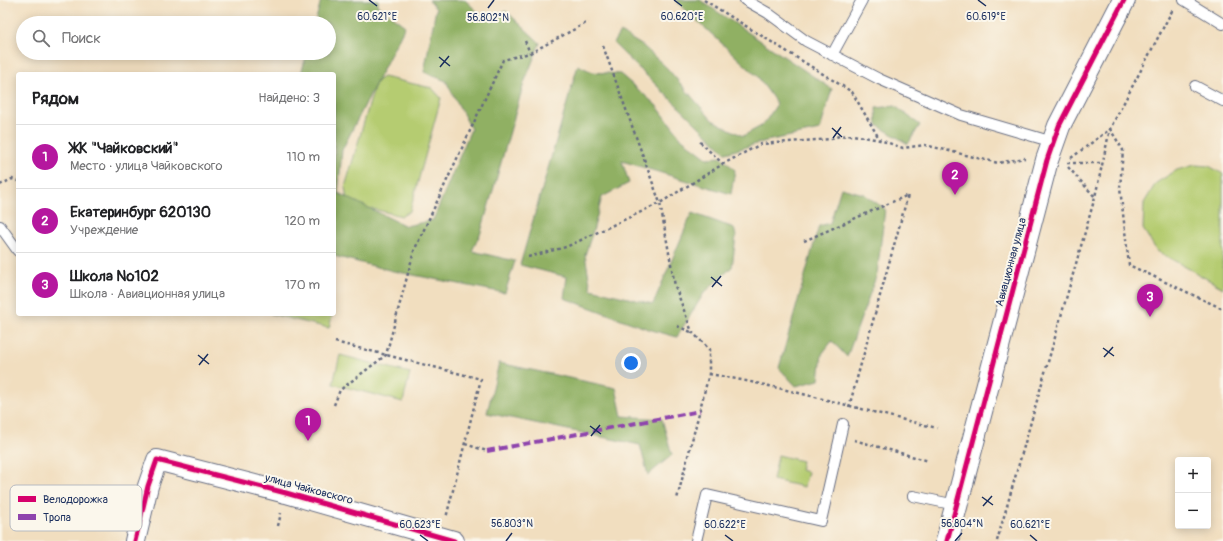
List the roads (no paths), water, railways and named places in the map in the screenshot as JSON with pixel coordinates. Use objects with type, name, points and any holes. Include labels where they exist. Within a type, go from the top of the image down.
[{"type":"street","name":"Авиационная улица","points":[[946,541],[1053,142],[1059,126],[1124,0]]},
{"type":"street","name":"улица Чайковского","points":[[142,511],[148,486],[157,460],[286,493],[454,541]]},
{"type":"street","name":"улица Чайковского","points":[[135,541],[137,531]]},
{"type":"lane","points":[[745,0],[768,13],[806,42],[879,79],[943,108],[1053,142]]},
{"type":"lane","points":[[832,55],[862,0]]},
{"type":"lane","points":[[1184,0],[1223,24]]},
{"type":"lane","points":[[1195,86],[1223,102]]},
{"type":"lane","points":[[0,226],[16,248]]},
{"type":"lane","points":[[696,541],[707,495],[820,521],[843,424]]},
{"type":"lane","points":[[913,496],[956,505]]},
{"type":"place","name":"Екатеринбург 620130","points":[[955,195]]},
{"type":"place","name":"Школа №102","points":[[1150,317]]},
{"type":"place","name":"ЖК \"Чайковский\"","points":[[308,441]]}]
